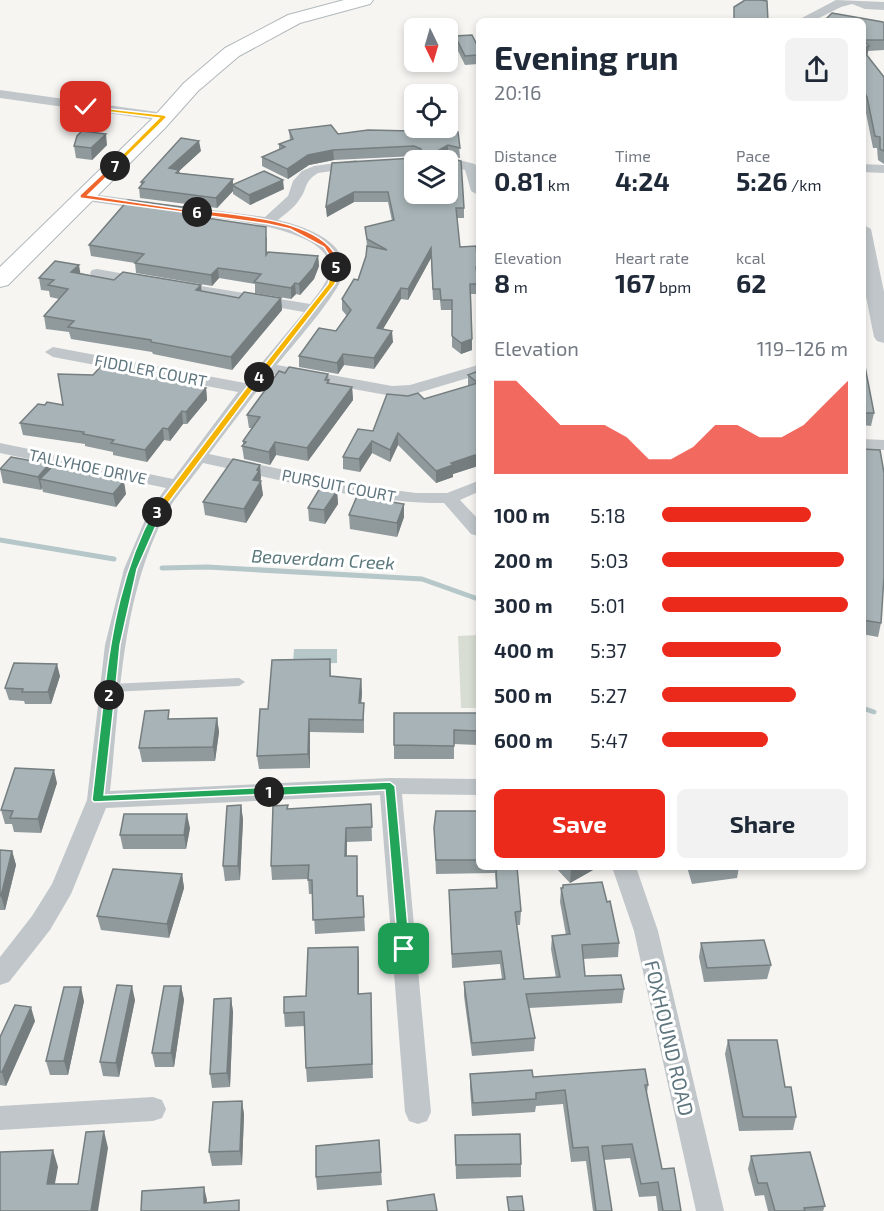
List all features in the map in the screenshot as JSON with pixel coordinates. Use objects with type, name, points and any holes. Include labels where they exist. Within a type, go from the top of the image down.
[{"type":"main road","points":[[0,280],[164,117],[191,87],[245,44],[294,19],[364,0]]},
{"type":"street","points":[[809,18],[828,8],[857,2],[884,6]]},
{"type":"street","points":[[0,106],[6,95],[164,117]]},
{"type":"street","points":[[268,222],[294,198],[300,181],[307,174],[330,167],[370,163]]},
{"type":"street","points":[[458,164],[470,167],[476,185]]},
{"type":"street","points":[[866,168],[884,169]]},
{"type":"street","points":[[0,975],[41,923],[63,887],[98,800],[115,645],[133,569],[157,513],[249,389],[314,309],[332,284],[337,271],[335,258],[326,245],[310,236],[268,222],[83,197]]},
{"type":"street","points":[[866,249],[884,337]]},
{"type":"street","points":[[97,273],[314,309]]},
{"type":"street","name":"FIDDLER COURT","points":[[53,352],[249,389]]},
{"type":"street","points":[[266,368],[392,391],[411,390],[476,371]]},
{"type":"street","points":[[866,444],[884,445]]},
{"type":"street","name":"TALLYHOE DRIVE","points":[[0,448],[176,485]]},
{"type":"street","name":"PURSUIT COURT","points":[[198,458],[387,495],[449,498],[476,487]]},
{"type":"street","points":[[449,498],[476,528]]},
{"type":"street","points":[[98,800],[390,786],[476,787]]},
{"type":"street","points":[[390,786],[418,1112]]},
{"type":"street","name":"FOXHOUND ROAD","points":[[625,870],[646,931],[710,1211]]},
{"type":"street","points":[[0,1118],[153,1109]]},
{"type":"lane","points":[[110,688],[239,681]]},
{"type":"shaded area","points":[[476,635],[476,708],[461,708],[458,636]]},
{"type":"shaded area","points":[[294,649],[337,649],[337,663],[293,664]]},
{"type":"building","points":[[745,0],[767,1],[768,18],[734,18],[734,7]]},
{"type":"building","points":[[832,13],[860,18],[827,18]]},
{"type":"building","points":[[866,19],[884,23],[884,40],[866,40]]},
{"type":"building","points":[[472,35],[476,43],[476,55],[465,56],[458,42],[458,36]]},
{"type":"building","points":[[866,54],[884,77],[884,151],[880,149],[880,137],[875,136],[867,97]]},
{"type":"building","points":[[331,125],[338,134],[368,130],[404,131],[404,138],[458,138],[458,132],[460,148],[448,145],[439,150],[421,150],[414,146],[333,150],[308,155],[287,169],[262,157],[285,147],[279,144],[293,139],[289,130]]},
{"type":"building","points":[[82,131],[106,134],[91,148],[74,146],[77,136]]},
{"type":"building","points":[[181,138],[199,141],[169,168],[179,170],[176,173],[233,179],[216,198],[139,188],[144,182],[141,182]]},
{"type":"building","points":[[404,159],[404,204],[458,204],[458,160],[461,161],[464,208],[456,208],[460,247],[476,246],[476,284],[470,284],[472,339],[461,343],[452,336],[452,300],[441,300],[440,289],[433,289],[431,248],[408,289],[401,288],[377,328],[392,331],[374,358],[343,354],[337,363],[299,356],[319,328],[336,331],[351,310],[342,299],[354,279],[358,280],[367,246],[387,250],[367,239],[365,227],[394,220],[388,192],[354,192],[326,207],[332,163]]},
{"type":"building","points":[[264,171],[283,180],[249,195],[232,185]]},
{"type":"building","points":[[128,200],[206,210],[200,217],[266,227],[266,255],[268,252],[318,256],[313,268],[299,284],[295,283],[291,288],[254,282],[261,274],[218,268],[211,275],[135,263],[144,254],[89,245]]},
{"type":"building","points":[[55,261],[79,265],[71,272],[114,280],[123,272],[201,285],[196,290],[239,298],[244,292],[281,298],[231,357],[151,342],[151,340],[68,327],[74,321],[44,316],[68,289],[48,285],[54,280],[39,278]]},
{"type":"building","points":[[102,365],[206,388],[186,412],[182,411],[168,429],[163,428],[145,450],[111,443],[114,440],[83,434],[84,432],[20,423],[38,404],[45,405],[47,402],[63,405],[58,374],[93,375]]},
{"type":"building","points":[[289,367],[328,374],[325,380],[329,380],[327,383],[352,387],[307,448],[275,442],[269,452],[242,446],[260,417],[247,415],[279,371],[285,373]]},
{"type":"building","points":[[476,372],[476,381],[468,375]]},
{"type":"building","points":[[866,372],[874,413],[866,413]]},
{"type":"building","points":[[476,384],[476,455],[436,471],[398,433],[390,450],[372,441],[359,459],[343,457],[358,429],[373,431],[387,394],[408,396],[418,393],[424,399]]},
{"type":"building","points":[[866,449],[880,450],[884,473],[884,577],[881,623],[866,621]]},
{"type":"building","points":[[11,457],[49,464],[38,477],[0,469]]},
{"type":"building","points":[[233,459],[260,465],[253,480],[261,481],[244,509],[203,502]]},
{"type":"building","points":[[52,467],[124,481],[113,494],[40,479]]},
{"type":"building","points":[[320,488],[337,491],[324,510],[308,508]]},
{"type":"building","points":[[357,496],[404,504],[397,523],[349,515]]},
{"type":"building","points":[[330,659],[330,676],[361,679],[359,703],[364,703],[363,720],[309,719],[308,754],[257,756],[260,709],[268,709],[272,660]]},
{"type":"building","points":[[14,663],[57,664],[48,692],[22,692],[23,689],[5,688]]},
{"type":"building","points":[[169,710],[168,719],[217,718],[213,747],[139,748],[145,711]]},
{"type":"building","points":[[394,713],[476,713],[476,731],[454,730],[454,746],[394,745]]},
{"type":"building","points":[[15,768],[54,770],[38,819],[10,818],[13,811],[1,810]]},
{"type":"building","points":[[371,804],[372,827],[346,828],[345,856],[357,856],[357,896],[363,896],[364,917],[313,920],[312,880],[308,880],[309,865],[271,866],[273,806],[288,805],[287,809]]},
{"type":"building","points":[[241,805],[238,866],[223,866],[227,806]]},
{"type":"building","points":[[436,811],[476,811],[476,860],[436,860],[434,828]]},
{"type":"building","points":[[124,814],[187,814],[184,835],[120,835]]},
{"type":"building","points":[[0,850],[12,851],[1,896],[0,896]]},
{"type":"building","points":[[113,869],[182,874],[167,924],[97,916]]},
{"type":"building","points":[[496,870],[517,870],[521,911],[515,912],[524,979],[560,977],[552,936],[570,934],[561,888],[563,885],[602,882],[607,902],[610,901],[619,943],[582,945],[585,976],[621,975],[624,989],[526,994],[535,1038],[472,1043],[464,982],[505,979],[501,951],[452,954],[449,890],[497,888]]},
{"type":"building","points":[[764,940],[771,965],[707,968],[701,943]]},
{"type":"building","points":[[358,947],[358,994],[371,993],[372,1064],[306,1068],[304,1012],[284,1013],[284,997],[306,996],[308,948]]},
{"type":"building","points":[[117,985],[132,986],[116,1063],[100,1062]]},
{"type":"building","points":[[164,986],[181,986],[171,1053],[152,1053]]},
{"type":"building","points":[[64,987],[81,987],[64,1061],[46,1061]]},
{"type":"building","points":[[231,998],[227,1073],[210,1074],[214,999]]},
{"type":"building","points":[[15,1005],[31,1007],[2,1072],[0,1072],[0,1037]]},
{"type":"building","points":[[728,1040],[777,1040],[785,1087],[791,1087],[796,1117],[743,1117]]},
{"type":"building","points":[[645,1069],[648,1085],[645,1085],[662,1169],[674,1168],[681,1211],[663,1211],[658,1182],[641,1184],[632,1144],[602,1146],[612,1211],[596,1211],[588,1147],[573,1148],[565,1090],[536,1093],[536,1099],[473,1103],[470,1074],[532,1070],[533,1077]]},
{"type":"building","points":[[242,1101],[240,1151],[209,1152],[213,1102]]},
{"type":"building","points":[[104,1131],[91,1211],[0,1211],[0,1152],[53,1150],[47,1184],[78,1184],[86,1132]]},
{"type":"building","points":[[520,1134],[521,1164],[456,1165],[455,1135]]},
{"type":"building","points":[[379,1140],[381,1172],[316,1177],[316,1146]]},
{"type":"building","points":[[810,1152],[825,1206],[804,1208],[805,1211],[775,1211],[767,1183],[758,1183],[751,1156]]},
{"type":"building","points":[[204,1187],[204,1203],[239,1200],[239,1211],[141,1211],[142,1191]]},
{"type":"building","points":[[434,1194],[437,1211],[388,1211],[387,1201]]},
{"type":"building","points":[[522,1196],[524,1211],[509,1211],[507,1197]]},
{"type":"waterway","name":"Beaverdam Creek","points":[[0,540],[114,559]]},
{"type":"waterway","name":"Beaverdam Creek","points":[[162,568],[207,567],[422,579],[476,598]]},
{"type":"waterway","name":"Beaverdam Creek","points":[[866,709],[874,712]]},
{"type":"route","points":[[86,107],[164,117],[83,197],[268,222],[292,228],[326,245],[335,258],[337,271],[332,284],[314,309],[176,485],[157,513],[144,540],[133,569],[115,645],[98,800],[390,786],[404,949]]}]
